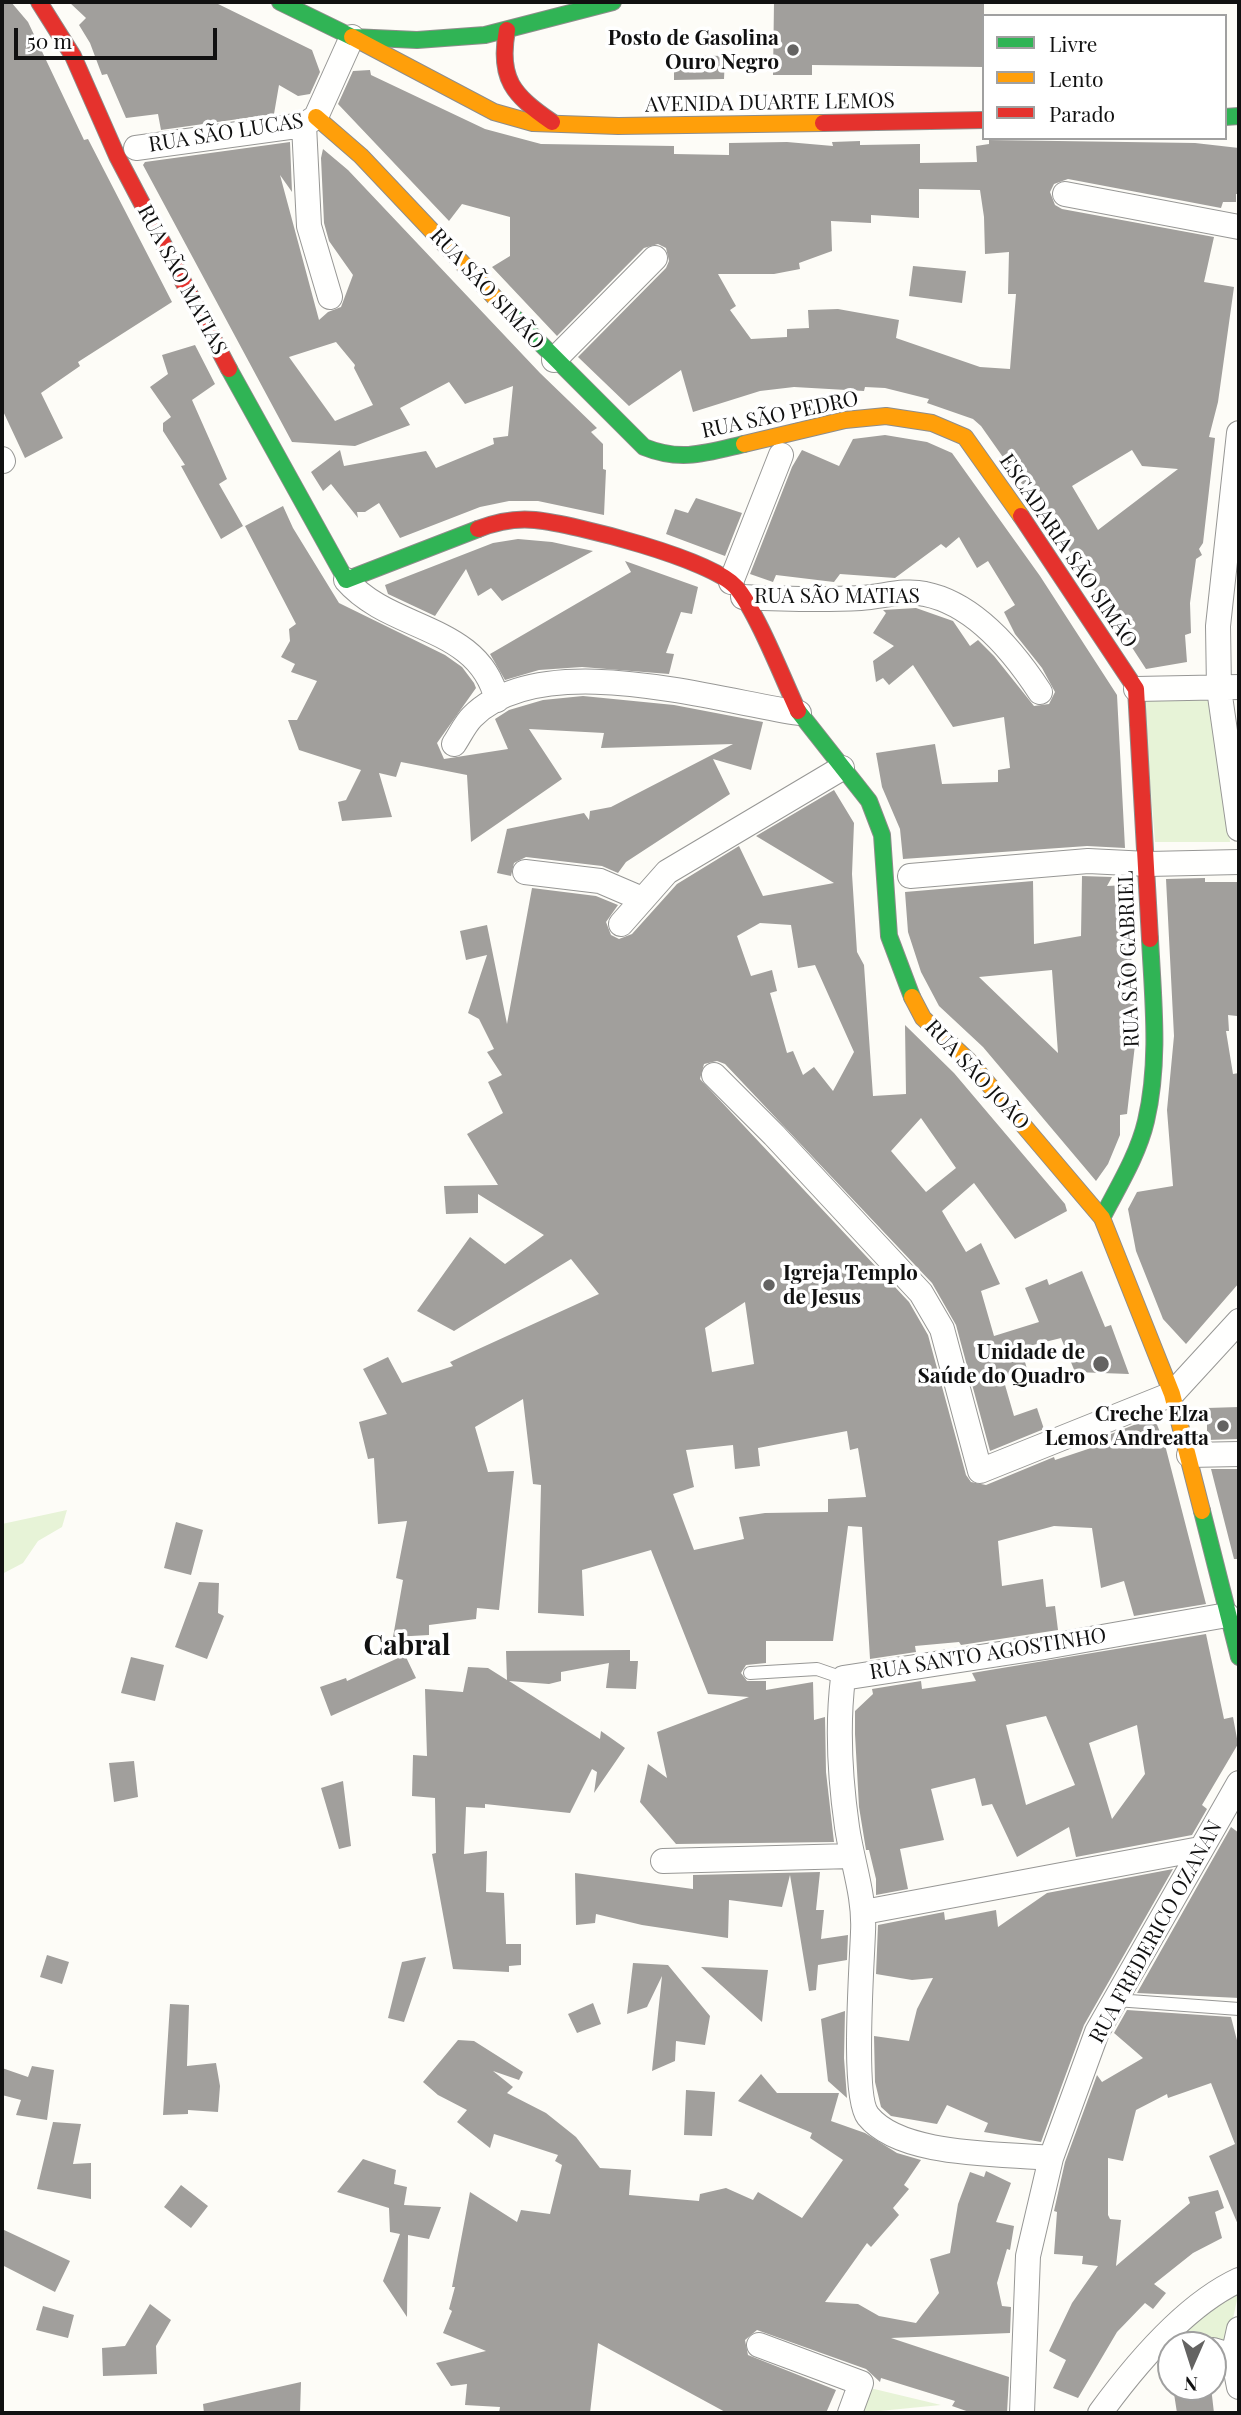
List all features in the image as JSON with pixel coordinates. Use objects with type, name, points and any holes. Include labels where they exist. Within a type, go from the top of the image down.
[{"type":"street","name":"RUA SÃO MATIAS","points":[[39,2],[73,56],[117,156],[229,369],[346,580],[487,525],[511,520],[536,520],[574,527],[635,545],[737,589],[821,600],[924,593],[950,603],[989,630],[1017,658],[1040,692]]},
{"type":"street","name":"AVENIDA DUARTE LEMOS","points":[[280,2],[494,112],[557,126],[982,120]]},
{"type":"street","points":[[330,297],[309,226],[310,121],[352,37],[445,40],[507,30],[613,2]]},
{"type":"street","points":[[507,30],[502,54],[507,81],[531,107],[557,126]]},
{"type":"street","name":"RUA SÃO LUCAS","points":[[136,148],[310,121]]},
{"type":"street","name":"RUA SÃO SIMÃO","points":[[310,121],[361,156],[554,360],[655,258]]},
{"type":"street","points":[[1065,194],[1239,227]]},
{"type":"street","name":"RUA SÃO PEDRO","points":[[554,360],[644,447],[666,456],[716,452],[845,420],[886,416],[932,423],[965,437]]},
{"type":"street","points":[[1239,433],[1218,626],[1229,688],[1239,829]]},
{"type":"street","name":"ESCADARIA SÃO SIMÃO","points":[[965,437],[1056,565],[1136,689]]},
{"type":"street","points":[[737,589],[781,455]]},
{"type":"street","points":[[346,580],[358,594],[382,609],[448,639],[472,655],[492,681],[496,700]]},
{"type":"street","name":"RUA SÃO JOÃO","points":[[737,589],[799,713],[869,801],[882,835],[889,936],[903,979],[923,1017],[968,1060],[1102,1218],[1172,1394],[1239,1657]]},
{"type":"street","points":[[454,744],[472,717],[496,700],[539,685],[585,679],[639,684],[799,713]]},
{"type":"street","points":[[1136,689],[1229,688]]},
{"type":"street","name":"RUA SÃO GABRIEL","points":[[1102,1218],[1126,1172],[1146,1121],[1156,1037],[1136,689]]},
{"type":"street","points":[[621,924],[667,872],[693,854],[842,768]]},
{"type":"street","points":[[910,876],[1088,862],[1228,862]]},
{"type":"street","points":[[525,872],[600,881],[642,899]]},
{"type":"street","points":[[714,1075],[774,1135],[921,1293],[942,1329],[980,1471],[1172,1394],[1239,1321]]},
{"type":"street","points":[[1189,1455],[1239,1454]]},
{"type":"street","name":"RUA SANTO AGOSTINHO","points":[[843,1678],[1045,1647],[1227,1615]]},
{"type":"street","points":[[843,1678],[839,1745],[852,1856],[864,1912],[859,2085],[867,2115],[889,2134],[920,2145],[1051,2158]]},
{"type":"street","name":"RUA FREDERICO OZANAN","points":[[1022,2413],[1028,2256],[1051,2158],[1097,2032],[1239,1783]]},
{"type":"street","points":[[864,1912],[1200,1849]]},
{"type":"street","points":[[663,1861],[852,1856]]},
{"type":"street","points":[[1172,2331],[1188,2313],[1215,2291],[1239,2280]]},
{"type":"street","points":[[1227,2347],[1239,2329]]},
{"type":"street","points":[[759,2345],[860,2383],[850,2413]]},
{"type":"street","points":[[1100,2413],[1157,2348]]},
{"type":"street","points":[[1227,2362],[1239,2387]]},
{"type":"lane","name":"RUA SANTO AGOSTINHO","points":[[750,1673],[817,1669],[843,1678]]},
{"type":"lane","points":[[1116,2000],[1239,2009]]},
{"type":"green space","points":[[1143,694],[1217,696],[1230,842],[1155,842]]},
{"type":"green space","points":[[67,1510],[62,1527],[38,1541],[23,1563],[2,1574],[2,1524]]},
{"type":"green space","points":[[1239,2290],[1228,2343],[1227,2331],[1183,2330]]},
{"type":"green space","points":[[870,2388],[941,2405],[859,2413]]},
{"type":"building","points":[[2,2],[11,2],[28,22],[84,140],[88,139],[172,302],[78,362],[80,366],[41,393],[63,438],[25,458],[2,409]]},
{"type":"building","points":[[69,2],[214,2],[312,50],[320,72],[310,94],[298,96],[279,85],[274,114],[161,130],[158,114],[126,118],[107,74],[102,75],[90,43],[79,25],[86,18]]},
{"type":"building","points":[[774,2],[984,2],[982,67],[812,65],[812,75],[773,75]]},
{"type":"building","points":[[674,55],[725,56],[724,79],[674,80]]},
{"type":"building","points":[[370,70],[371,75],[485,129],[541,144],[674,146],[674,154],[729,155],[729,143],[787,142],[833,146],[832,142],[860,141],[860,145],[920,144],[920,163],[977,162],[976,146],[989,144],[989,140],[1195,143],[1239,148],[1239,194],[1236,194],[1236,202],[1223,202],[1221,208],[1068,179],[1054,184],[1050,192],[1055,205],[1062,209],[1214,237],[1204,282],[1234,287],[1218,402],[1209,437],[1215,438],[1203,543],[1199,549],[1202,555],[1196,559],[1190,603],[1191,633],[1185,635],[1187,662],[1146,669],[1072,555],[981,426],[973,419],[927,403],[929,399],[885,388],[865,387],[864,391],[794,387],[760,391],[693,412],[681,370],[629,406],[578,357],[666,268],[669,261],[666,248],[658,244],[644,248],[557,336],[492,267],[510,256],[510,217],[462,204],[449,221],[338,104],[353,71]],"holes":[[[919,189],[980,190],[985,254],[1009,252],[1008,294],[1016,294],[1010,369],[980,367],[896,338],[899,320],[838,309],[808,310],[809,328],[787,329],[787,337],[751,339],[730,310],[736,306],[718,274],[774,274],[800,269],[799,263],[832,251],[831,221],[871,223],[871,215],[919,218]],[[1132,450],[1142,466],[1178,469],[1098,530],[1072,486]]]},
{"type":"building","points":[[290,142],[292,192],[280,175],[319,320],[328,312],[341,307],[353,275],[329,241],[324,223],[321,158],[323,149],[348,170],[540,373],[597,428],[591,432],[603,444],[603,469],[606,470],[604,515],[538,501],[509,501],[480,507],[400,538],[379,503],[365,512],[357,512],[358,518],[331,484],[323,491],[311,472],[340,450],[344,466],[426,451],[436,468],[494,444],[493,438],[508,436],[513,386],[465,404],[449,382],[400,408],[410,425],[355,446],[292,442],[143,165],[145,162]],"holes":[[[336,342],[355,365],[354,368],[373,405],[335,421],[289,357]]]},
{"type":"building","points":[[913,266],[966,271],[962,303],[909,296]]},
{"type":"building","points":[[195,345],[215,384],[192,400],[227,479],[219,484],[243,526],[221,539],[181,466],[185,465],[163,431],[163,423],[171,417],[150,387],[168,374],[162,355]]},
{"type":"building","points":[[885,435],[927,442],[952,453],[1040,576],[1117,695],[1125,848],[1087,846],[903,859],[900,829],[882,787],[876,753],[935,744],[942,784],[998,782],[998,770],[1010,768],[1004,717],[953,727],[913,665],[889,685],[883,678],[876,682],[873,661],[894,646],[873,633],[886,613],[883,610],[916,608],[953,621],[970,646],[978,640],[994,656],[1034,706],[1049,704],[1055,692],[1042,668],[1015,634],[1004,612],[1015,605],[988,561],[977,568],[959,537],[946,548],[941,544],[895,578],[840,574],[834,582],[776,575],[773,582],[750,574],[792,467],[802,450],[839,466],[853,439]]},
{"type":"building","points":[[696,498],[742,513],[725,556],[666,534],[675,509],[688,513]]},
{"type":"building","points":[[283,506],[293,528],[339,603],[445,655],[462,667],[474,683],[476,688],[437,743],[444,759],[508,749],[495,719],[509,710],[543,700],[583,696],[674,705],[763,722],[751,770],[713,759],[730,794],[626,862],[618,873],[602,866],[526,857],[514,863],[511,876],[497,873],[507,829],[584,813],[589,820],[590,811],[611,807],[733,744],[601,748],[604,733],[529,729],[562,779],[471,842],[467,775],[401,762],[396,777],[379,773],[392,817],[342,821],[338,802],[346,800],[361,770],[299,750],[288,720],[297,720],[317,681],[291,672],[295,664],[281,657],[290,641],[289,629],[296,624],[245,526]]},
{"type":"building","points":[[518,539],[552,542],[593,551],[502,601],[491,588],[478,596],[466,569],[435,616],[388,594],[385,585],[493,543]]},
{"type":"building","points":[[625,561],[698,587],[692,614],[681,612],[666,653],[674,654],[669,674],[582,667],[539,670],[505,680],[490,654],[631,572]]},
{"type":"building","points":[[834,790],[854,823],[852,874],[857,952],[864,965],[873,1096],[906,1094],[905,1025],[954,1073],[1065,1204],[1067,1211],[1015,1239],[974,1183],[942,1211],[966,1252],[981,1243],[1000,1284],[981,1291],[994,1336],[1039,1322],[1025,1288],[1047,1279],[1049,1285],[1082,1271],[1105,1327],[1111,1325],[1129,1374],[1075,1372],[1061,1338],[1021,1348],[1027,1369],[1003,1378],[1014,1416],[1037,1408],[1044,1429],[990,1451],[956,1325],[932,1283],[725,1064],[717,1061],[704,1064],[700,1079],[909,1302],[928,1335],[966,1475],[971,1482],[986,1485],[1054,1457],[1055,1460],[1103,1444],[1101,1438],[1154,1417],[1165,1445],[1206,1604],[1134,1616],[1124,1581],[1101,1588],[1092,1528],[1054,1526],[998,1541],[1002,1586],[1043,1579],[1046,1607],[1055,1606],[1058,1630],[961,1645],[959,1642],[915,1646],[916,1652],[870,1659],[862,1527],[848,1526],[833,1641],[766,1641],[766,1663],[746,1665],[741,1673],[747,1681],[766,1681],[766,1690],[813,1682],[814,1720],[825,1717],[826,1772],[834,1842],[676,1844],[640,1802],[648,1764],[667,1778],[657,1732],[749,1697],[708,1694],[651,1550],[582,1570],[584,1616],[538,1613],[541,1485],[533,1484],[523,1399],[475,1427],[488,1472],[514,1471],[499,1610],[477,1608],[476,1619],[429,1625],[429,1635],[393,1637],[403,1580],[396,1578],[407,1521],[378,1524],[374,1458],[368,1459],[359,1422],[387,1414],[363,1369],[388,1357],[402,1383],[453,1366],[450,1362],[599,1294],[571,1259],[454,1331],[417,1311],[470,1237],[505,1264],[544,1235],[478,1194],[478,1213],[446,1214],[444,1186],[498,1185],[467,1134],[503,1113],[488,1082],[502,1075],[487,1052],[494,1049],[479,1019],[468,1013],[487,955],[466,960],[460,931],[487,925],[507,1024],[532,888],[596,896],[618,905],[606,922],[611,935],[619,939],[632,934],[677,884],[739,846],[763,896],[834,883],[756,836]],"holes":[[[760,923],[791,925],[798,968],[815,965],[854,1052],[833,1091],[814,1067],[803,1075],[793,1051],[787,1053],[770,993],[777,991],[772,970],[751,976],[737,936]],[[921,1118],[956,1168],[926,1192],[891,1151]],[[745,1302],[754,1364],[712,1372],[705,1328]],[[847,1431],[850,1450],[858,1448],[866,1497],[828,1499],[828,1512],[765,1513],[739,1517],[744,1539],[694,1550],[673,1494],[694,1487],[686,1450],[733,1445],[735,1469],[760,1466],[758,1448]]]},
{"type":"building","points":[[1082,876],[1112,877],[1107,886],[1127,885],[1136,1036],[1127,1114],[1120,1115],[1120,1135],[1108,1164],[1096,1181],[983,1047],[939,1006],[921,972],[908,932],[905,892],[1033,881],[1034,944],[1081,936]],"holes":[[[1052,970],[1058,1053],[979,977]]]},
{"type":"building","points":[[1205,878],[1205,882],[1239,882],[1239,1008],[1237,1007],[1237,1016],[1228,1015],[1229,1031],[1226,1031],[1233,1074],[1239,1073],[1239,1283],[1186,1344],[1163,1319],[1136,1251],[1128,1209],[1137,1192],[1173,1186],[1167,1110],[1174,1036],[1166,879]]},
{"type":"building","name":"Creche Elza Lemos Andreatta","points":[[1239,1407],[1239,1439],[1207,1440],[1207,1408]]},
{"type":"building","points":[[1211,1469],[1239,1469],[1239,1559],[1234,1559]]},
{"type":"building","points":[[176,1522],[203,1530],[191,1575],[164,1568]]},
{"type":"building","points":[[199,1582],[219,1583],[218,1613],[224,1616],[207,1659],[175,1647]]},
{"type":"building","points":[[1206,1634],[1224,1719],[1233,1717],[1238,1744],[1202,1805],[1207,1809],[1192,1835],[1076,1857],[1069,1827],[1017,1857],[992,1804],[982,1806],[975,1778],[931,1789],[944,1840],[900,1849],[908,1889],[876,1895],[876,1879],[869,1850],[866,1850],[859,1807],[855,1711],[873,1694],[872,1689],[921,1681],[922,1689],[976,1681],[972,1673]],"holes":[[[1046,1716],[1075,1785],[1026,1805],[1006,1725]],[[1137,1725],[1145,1774],[1112,1819],[1089,1743]]]},
{"type":"building","points":[[630,1650],[630,1661],[638,1661],[636,1689],[606,1688],[609,1663],[561,1672],[561,1681],[549,1684],[509,1681],[600,1739],[601,1731],[625,1748],[594,1793],[597,1772],[592,1769],[570,1813],[485,1804],[485,1808],[466,1807],[464,1854],[487,1851],[486,1892],[504,1893],[506,1944],[521,1944],[521,1965],[509,1966],[509,1972],[453,1969],[432,1854],[436,1853],[435,1798],[412,1796],[413,1755],[427,1756],[425,1689],[463,1692],[468,1667],[488,1668],[507,1680],[506,1651]]},
{"type":"building","points":[[405,1655],[416,1678],[331,1716],[320,1687],[346,1678],[347,1681]]},
{"type":"building","points":[[131,1657],[164,1665],[155,1701],[121,1693]]},
{"type":"building","points":[[134,1761],[138,1797],[114,1802],[109,1763]]},
{"type":"building","points":[[343,1781],[351,1846],[339,1849],[321,1788]]},
{"type":"building","points":[[1231,1827],[1239,1833],[1239,1998],[1137,1993]]},
{"type":"building","points":[[1173,1869],[1084,2025],[1041,2142],[984,2132],[988,2123],[947,2105],[937,2124],[891,2116],[881,2107],[875,2082],[874,2036],[909,2041],[917,2009],[933,1978],[912,1980],[876,1974],[878,1925],[944,1912],[945,1920],[996,1910],[998,1927],[1047,1893]]},
{"type":"building","points":[[820,1872],[816,1910],[824,1910],[821,1939],[848,1935],[847,1960],[818,1965],[816,1990],[809,1991],[790,1875],[782,1907],[729,1900],[728,1938],[642,1925],[596,1914],[595,1923],[576,1925],[575,1873],[693,1889],[693,1875]]},
{"type":"building","points":[[47,1955],[69,1962],[62,1984],[40,1977]]},
{"type":"building","points":[[426,1957],[404,2022],[388,2018],[402,1962]]},
{"type":"building","points":[[633,1963],[668,1965],[710,2016],[705,2045],[676,2041],[675,2061],[652,2071],[662,1976],[647,2007],[627,2014]]},
{"type":"building","points":[[701,1967],[768,1970],[762,2022]]},
{"type":"building","points":[[593,2003],[601,2024],[577,2033],[568,2014]]},
{"type":"building","points":[[170,2004],[189,2005],[187,2066],[216,2063],[220,2086],[218,2112],[188,2110],[188,2114],[163,2115]]},
{"type":"building","points":[[1127,2010],[1231,2017],[1239,2048],[1239,2227],[1209,2156],[1235,2144],[1211,2083],[1168,2098],[1167,2094],[1136,2110],[1123,2161],[1108,2158],[1108,2215],[1110,2219],[1121,2220],[1116,2266],[1190,2203],[1188,2197],[1218,2190],[1224,2208],[1215,2212],[1222,2238],[1193,2253],[1154,2284],[1166,2293],[1153,2309],[1145,2303],[1117,2332],[1078,2398],[1053,2388],[1066,2360],[1049,2351],[1072,2303],[1098,2266],[1082,2264],[1083,2256],[1054,2254],[1057,2212],[1054,2211],[1065,2162],[1097,2075],[1102,2082],[1143,2058],[1114,2033]]},
{"type":"building","points":[[845,2011],[847,2098],[828,2081],[821,2019]]},
{"type":"building","points":[[458,2040],[474,2041],[523,2072],[519,2080],[493,2071],[513,2087],[507,2093],[546,2113],[576,2137],[600,2168],[631,2170],[629,2195],[699,2201],[700,2194],[726,2188],[753,2200],[758,2192],[802,2218],[843,2160],[810,2138],[812,2133],[738,2101],[761,2074],[777,2093],[839,2093],[831,2121],[865,2133],[897,2153],[921,2160],[904,2185],[909,2189],[893,2208],[899,2215],[871,2247],[867,2243],[825,2302],[858,2304],[879,2316],[916,2323],[939,2293],[930,2259],[950,2253],[958,2204],[970,2172],[984,2177],[986,2171],[1011,2183],[996,2222],[1014,2226],[1010,2250],[1007,2249],[997,2283],[1002,2306],[1011,2307],[1010,2333],[891,2338],[1009,2377],[1007,2413],[972,2413],[952,2406],[955,2401],[881,2378],[880,2382],[866,2369],[757,2330],[745,2340],[748,2355],[836,2390],[826,2413],[727,2413],[598,2343],[590,2413],[499,2413],[500,2407],[465,2405],[467,2384],[451,2386],[436,2363],[486,2351],[443,2333],[452,2311],[449,2309],[455,2287],[452,2287],[470,2192],[517,2222],[521,2210],[550,2214],[562,2165],[555,2161],[558,2155],[494,2134],[490,2148],[457,2122],[467,2110],[438,2095],[423,2082]]},
{"type":"building","points":[[32,2066],[54,2070],[47,2120],[16,2115],[21,2100],[2,2095],[2,2068],[28,2077]]},
{"type":"building","points":[[686,2090],[715,2092],[712,2136],[684,2135]]},
{"type":"building","points":[[53,2122],[81,2124],[73,2164],[91,2163],[91,2199],[37,2189]]},
{"type":"building","points":[[363,2159],[396,2170],[394,2184],[407,2187],[404,2205],[441,2207],[429,2239],[408,2235],[407,2317],[383,2281],[400,2234],[390,2232],[389,2208],[337,2192]]},
{"type":"building","points":[[181,2185],[208,2206],[191,2228],[164,2207]]},
{"type":"building","points":[[2,2229],[70,2261],[55,2292],[2,2265]]},
{"type":"building","points":[[150,2304],[171,2320],[156,2346],[157,2374],[103,2376],[102,2348],[125,2346]]},
{"type":"building","points":[[43,2306],[74,2315],[68,2338],[36,2330]]},
{"type":"building","points":[[301,2382],[300,2413],[204,2413],[203,2404]]},
{"type":"building","points":[[1175,2401],[1213,2401],[1214,2413],[1177,2413]]},
{"type":"traffic: fast","points":[[280,2],[352,37],[417,40],[485,35],[613,2]]},
{"type":"traffic: fast","points":[[1227,117],[1239,116]]},
{"type":"traffic: fast","points":[[501,304],[644,447],[657,452],[682,455],[744,444]]},
{"type":"traffic: fast","points":[[229,369],[346,580],[478,529]]},
{"type":"traffic: fast","points":[[798,711],[869,801],[882,835],[889,936],[912,997]]},
{"type":"traffic: fast","points":[[1102,1218],[1138,1146],[1150,1099],[1154,1053],[1150,939]]},
{"type":"traffic: fast","points":[[1202,1511],[1239,1657]]},
{"type":"traffic: slow","points":[[352,37],[494,112],[533,123],[618,126],[823,123]]},
{"type":"traffic: slow","points":[[316,117],[361,156],[501,304]]},
{"type":"traffic: slow","points":[[744,444],[845,420],[886,416],[932,423],[965,437],[1021,516]]},
{"type":"traffic: slow","points":[[912,997],[923,1018],[968,1060],[1102,1218],[1172,1394],[1202,1511]]},
{"type":"traffic: jam","points":[[39,2],[73,56],[117,156],[229,369]]},
{"type":"traffic: jam","points":[[507,30],[507,74],[518,94],[552,122]]},
{"type":"traffic: jam","points":[[823,123],[982,120]]},
{"type":"traffic: jam","points":[[1021,516],[1136,689],[1150,939]]},
{"type":"traffic: jam","points":[[478,529],[513,520],[554,523],[641,544],[700,565],[722,576],[736,587],[752,612],[798,711]]},
{"type":"place","name":"Posto de Gasolina Ouro Negro","points":[[793,50]]},
{"type":"place","name":"Igreja Templo de Jesus","points":[[769,1285]]},
{"type":"place","name":"Unidade de Saúde do Quadro","points":[[1101,1364]]},
{"type":"place","name":"Creche Elza Lemos Andreatta","points":[[1223,1426]]},
{"type":"district","name":"Cabral","points":[[407,1646]]}]
